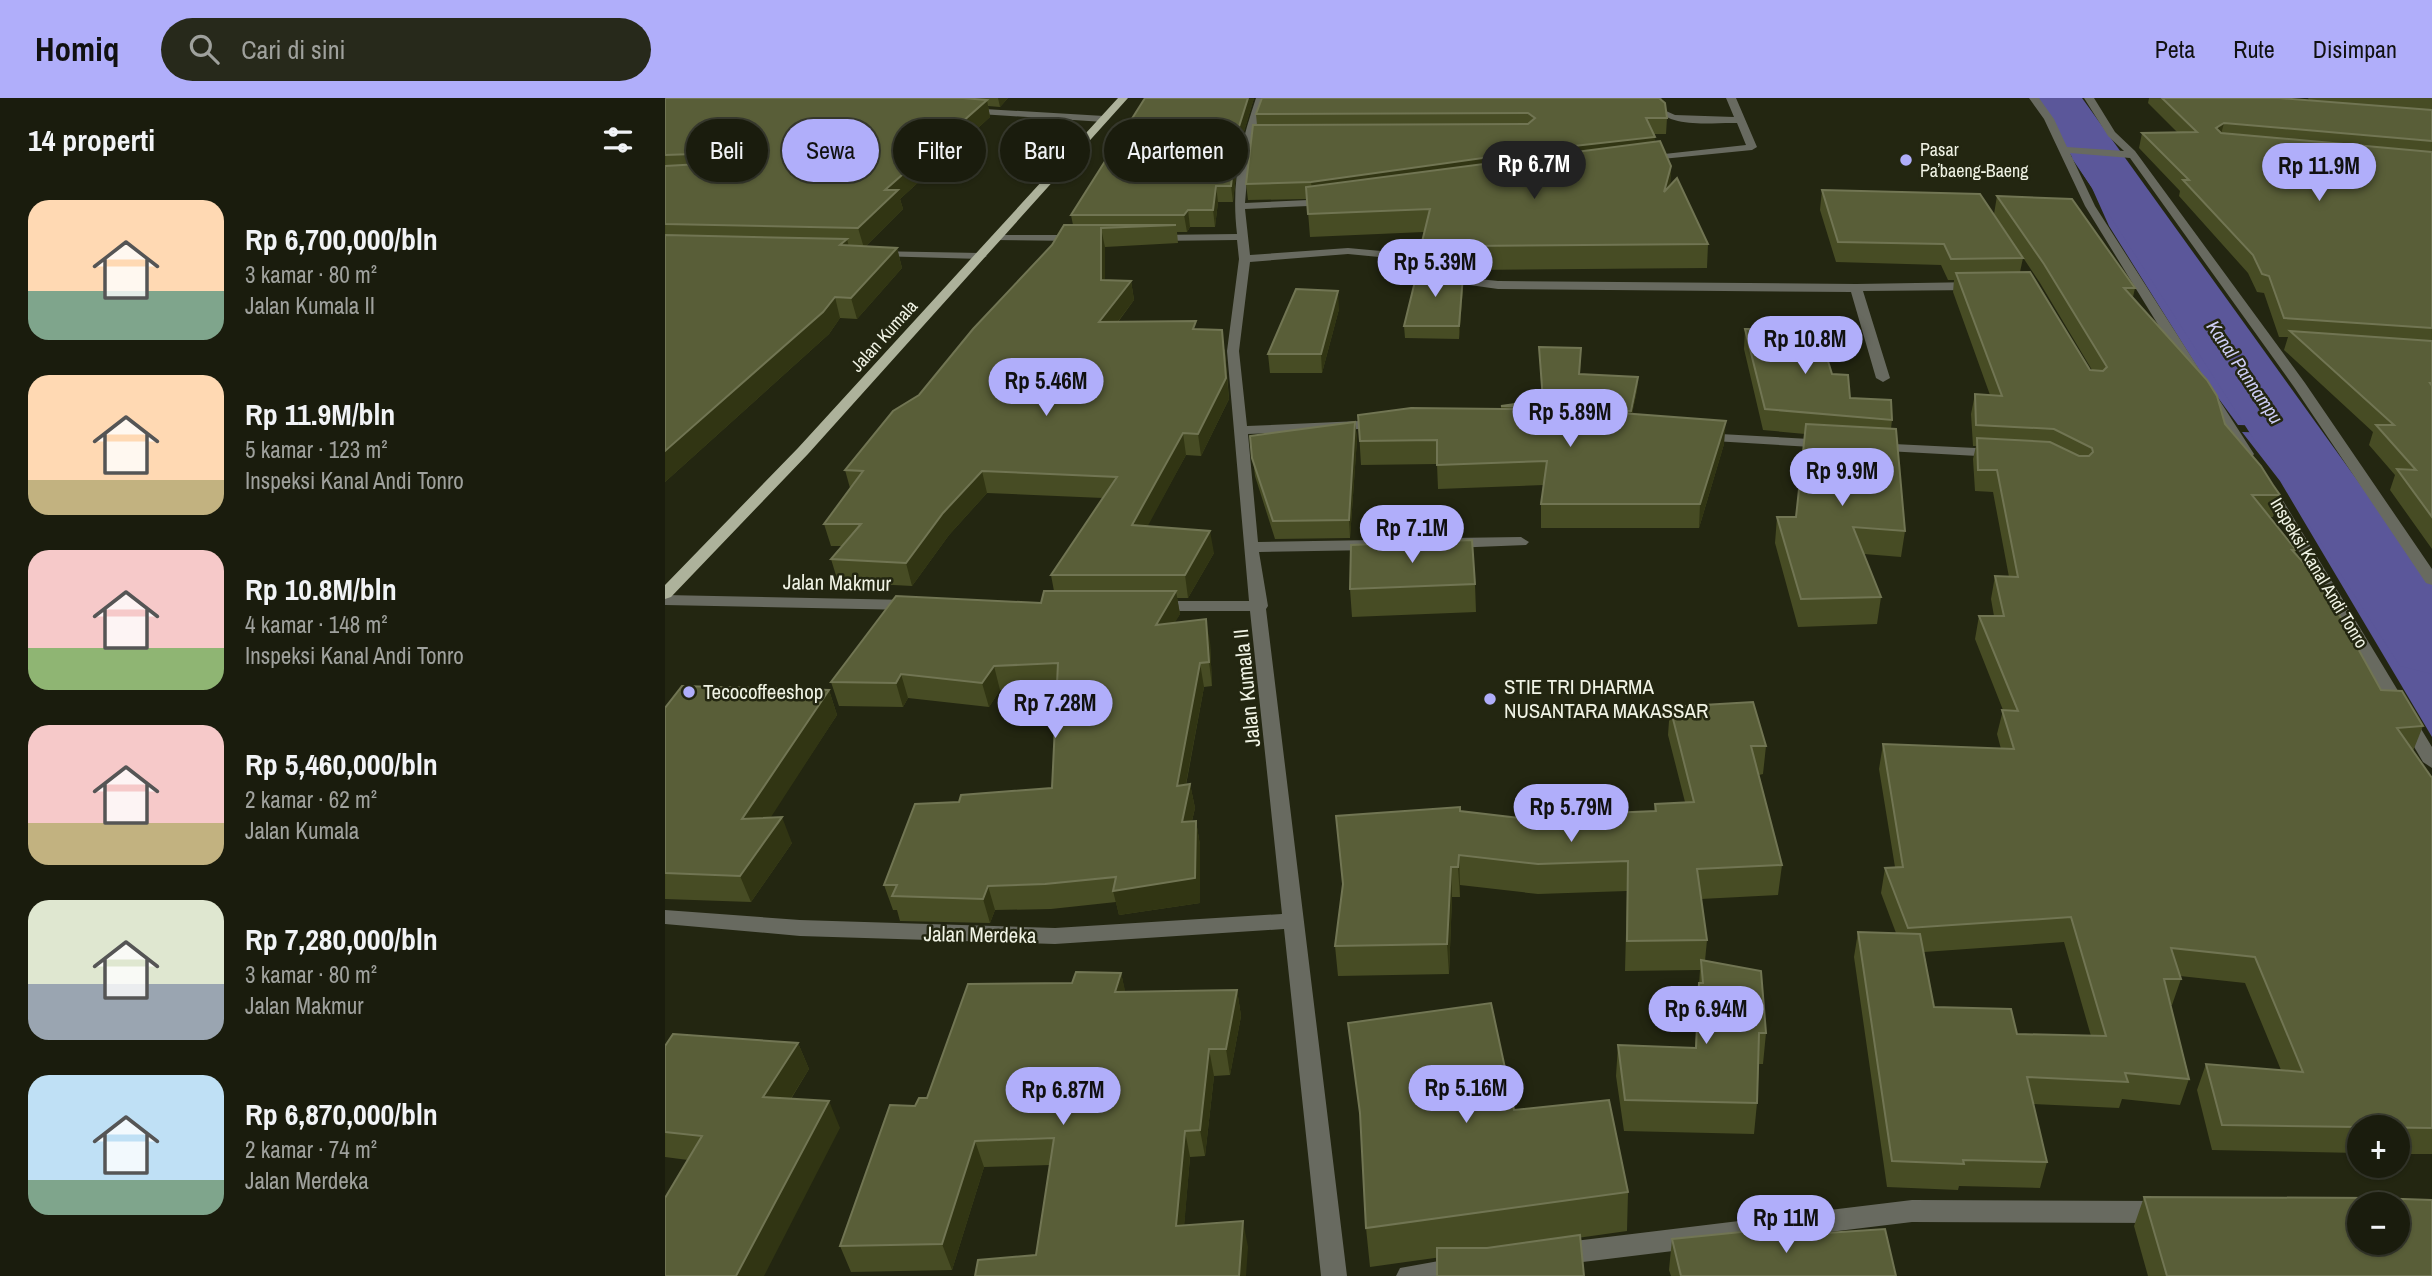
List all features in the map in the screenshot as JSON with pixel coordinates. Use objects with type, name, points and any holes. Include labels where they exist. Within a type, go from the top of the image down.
[{"type":"main road","name":"Jalan Kumala","points":[[665,594],[803,451],[1123,98]]},
{"type":"street","name":"Jalan Kumala II","points":[[1261,98],[1249,135],[1239,206],[1245,259],[1233,351],[1251,547],[1296,921],[1334,1276]]},
{"type":"street","points":[[1628,98],[1656,102],[1662,113],[1673,118],[1740,120]]},
{"type":"street","points":[[1637,160],[1752,147],[1731,98]]},
{"type":"street","name":"Inspeksi Kanal Andi Tonro","points":[[2033,98],[2069,150],[2090,206],[2261,476],[2432,762]]},
{"type":"street","points":[[2089,98],[2111,134],[2133,155],[2277,343],[2432,580]]},
{"type":"street","points":[[952,110],[1104,119]]},
{"type":"street","points":[[1249,135],[1262,135]]},
{"type":"street","points":[[2069,150],[2133,155]]},
{"type":"street","points":[[1239,206],[1342,201]]},
{"type":"street","points":[[1137,238],[1243,237]]},
{"type":"street","points":[[997,238],[1084,238]]},
{"type":"street","points":[[1245,259],[1348,251],[1381,254],[1438,278],[1497,285],[1856,288],[1995,285]]},
{"type":"street","points":[[859,253],[981,256]]},
{"type":"street","points":[[1856,288],[1883,378]]},
{"type":"street","points":[[1241,430],[1399,424]]},
{"type":"street","points":[[1683,435],[2012,454]]},
{"type":"street","points":[[1440,544],[1521,542]]},
{"type":"street","points":[[1251,547],[1386,544]]},
{"type":"street","name":"Jalan Makmur","points":[[665,600],[933,606]]},
{"type":"street","points":[[1137,606],[1260,606]]},
{"type":"street","name":"Jalan Merdeka","points":[[665,917],[800,928],[1055,936],[1296,921]]},
{"type":"street","points":[[1528,1259],[1660,1240],[1912,1211],[2191,1212]]},
{"type":"street","points":[[1409,1276],[1488,1265]]},
{"type":"water","points":[[2044,98],[2072,98],[2113,151],[2069,148]]},
{"type":"water","points":[[2071,157],[2120,162],[2134,175],[2271,362],[2292,405],[2312,427],[2238,425],[2208,384],[2109,226],[2092,188]]},
{"type":"water","points":[[2242,432],[2319,434],[2432,596],[2432,737],[2280,481]]},
{"type":"building","points":[[665,98],[987,100],[965,119],[893,119],[894,182],[885,190],[898,190],[858,228],[665,224],[665,166],[686,165],[686,182],[768,182],[768,119],[686,119],[686,154],[665,155]]},
{"type":"building","points":[[1145,98],[1248,98],[1241,119],[1132,119]]},
{"type":"building","points":[[1262,98],[1659,98],[1665,103],[1667,118],[1646,118],[1655,137],[1547,149],[1311,182],[1246,184],[1253,125],[1528,124],[1535,118],[1528,113],[1256,114]]},
{"type":"building","points":[[2162,98],[2279,98],[2432,110],[2432,141],[2224,123],[2216,128],[2221,133],[2432,152],[2432,328],[2284,318],[2269,276],[2262,274],[2253,255],[2183,180],[2189,180],[2142,133],[2197,132]]},
{"type":"building","points":[[1660,141],[1671,166],[1664,192],[1677,178],[1708,244],[1464,246],[1464,251],[1440,249],[1422,242],[1430,209],[1308,214],[1306,187]]},
{"type":"building","points":[[1104,163],[1104,182],[1231,182],[1231,186],[1216,186],[1213,210],[1188,210],[1184,215],[1071,215]]},
{"type":"building","points":[[1822,190],[1980,194],[2023,258],[1951,259],[1944,244],[1838,242]]},
{"type":"building","points":[[1997,196],[2072,199],[2135,288],[2124,288],[2207,380],[2217,396],[2225,424],[2261,466],[2280,495],[2252,495],[2296,550],[2292,550],[2321,582],[2381,690],[2402,691],[2423,726],[2397,728],[2432,778],[2432,1128],[2410,1128],[2410,1115],[2347,1115],[2347,1127],[2222,1125],[2206,1064],[2303,1072],[2255,957],[2171,948],[2181,979],[2164,979],[2189,1079],[2125,1073],[2128,1082],[2027,1077],[2047,1162],[1963,1160],[1964,1164],[1892,1161],[1858,932],[1920,934],[1934,1007],[2011,1009],[2017,1034],[2106,1036],[2071,917],[1908,928],[1885,868],[1903,867],[1883,744],[2014,749],[2002,710],[2018,711],[1979,616],[2004,616],[1995,576],[2018,577],[1997,470],[1978,470],[1977,438],[2050,442],[2079,456],[2089,456],[2093,452],[2092,448],[2054,429],[1976,425],[1975,394],[2002,396],[1956,273],[2030,272],[2090,370],[2103,371],[2107,367],[2044,264]]},
{"type":"building","points":[[1064,225],[1176,225],[1101,228],[1101,280],[1131,281],[1099,322],[1196,321],[1193,329],[1222,330],[1226,378],[1198,434],[1183,433],[1132,525],[1210,531],[1185,575],[1051,575],[1117,477],[982,471],[943,513],[906,563],[831,559],[861,524],[824,524],[863,471],[845,470],[893,411],[919,395],[973,329],[1052,245]]},
{"type":"building","points":[[665,235],[847,239],[840,245],[897,248],[851,298],[835,297],[823,312],[665,451]]},
{"type":"building","points":[[1419,265],[1433,271],[1463,275],[1459,326],[1404,326]]},
{"type":"building","points":[[1296,289],[1338,291],[1321,354],[1268,354]]},
{"type":"building","points":[[1745,329],[1818,329],[1832,374],[1848,375],[1850,398],[1891,400],[1892,420],[1765,409]]},
{"type":"building","points":[[2290,331],[2432,341],[2432,517],[2397,469],[2416,470],[2376,425],[2394,425]]},
{"type":"building","points":[[1539,347],[1581,348],[1579,374],[1638,377],[1631,411],[1501,406],[1543,400]]},
{"type":"building","points":[[1411,408],[1581,410],[1726,421],[1700,504],[1541,504],[1547,461],[1437,465],[1437,440],[1360,441],[1358,415]]},
{"type":"building","points":[[1355,422],[1349,520],[1273,521],[1252,458],[1250,436]]},
{"type":"building","points":[[1806,424],[1896,429],[1905,531],[1853,527],[1881,597],[1801,599],[1777,517],[1796,517]]},
{"type":"building","points":[[1472,540],[1475,584],[1350,589],[1351,545]]},
{"type":"building","points":[[1044,591],[1176,591],[1156,625],[1206,619],[1209,662],[1200,663],[1177,786],[1190,784],[1182,822],[1196,821],[1195,878],[1113,891],[1116,877],[988,886],[983,899],[892,896],[897,885],[884,885],[915,804],[959,802],[961,795],[1052,788],[1058,663],[994,666],[982,683],[901,674],[896,683],[831,682],[896,596],[1041,603]]},
{"type":"building","points":[[682,686],[829,690],[742,819],[782,817],[740,876],[665,873],[665,708]]},
{"type":"building","points":[[1753,702],[1766,746],[1751,746],[1782,865],[1697,869],[1707,940],[1627,941],[1628,861],[1538,864],[1459,855],[1458,867],[1451,867],[1447,944],[1335,946],[1343,884],[1336,816],[1460,807],[1460,811],[1563,823],[1562,815],[1656,811],[1655,804],[1694,802],[1670,707]]},
{"type":"building","points":[[1701,960],[1761,971],[1766,1033],[1759,1033],[1757,1103],[1625,1100],[1618,1045],[1696,1048],[1699,983],[1703,983]]},
{"type":"building","points":[[1076,972],[1121,973],[1115,992],[1237,990],[1226,1049],[1209,1049],[1200,1130],[1185,1131],[1176,1226],[1243,1221],[1239,1276],[975,1276],[978,1260],[1036,1255],[1054,1138],[975,1141],[942,1244],[840,1246],[890,1105],[915,1106],[919,1098],[927,1098],[968,984],[1072,983]]},
{"type":"building","points":[[1491,1003],[1514,1110],[1609,1100],[1628,1192],[1366,1228],[1360,1113],[1348,1023]]},
{"type":"building","points":[[673,1034],[798,1043],[763,1097],[829,1101],[736,1276],[665,1276],[665,1198],[702,1136],[665,1132],[665,1046]]},
{"type":"building","points":[[2144,1197],[2347,1198],[2347,1255],[2410,1255],[2410,1199],[2432,1200],[2432,1276],[2167,1276]]},
{"type":"building","points":[[1885,1229],[1896,1276],[1681,1276],[1672,1239],[1751,1231],[1753,1238]]},
{"type":"building","points":[[1580,1235],[1584,1276],[1437,1276],[1437,1248],[1487,1248]]},
{"type":"waterway","name":"Kanal Pannampu","points":[[2058,98],[2432,647]]},
{"type":"place","name":"Pasar Paʼbaeng-Baeng","points":[[1906,160]]},
{"type":"place","name":"Tecocoffeeshop","points":[[689,692]]},
{"type":"place","name":"STIE TRI DHARMA NUSANTARA MAKASSAR","points":[[1490,699]]}]
